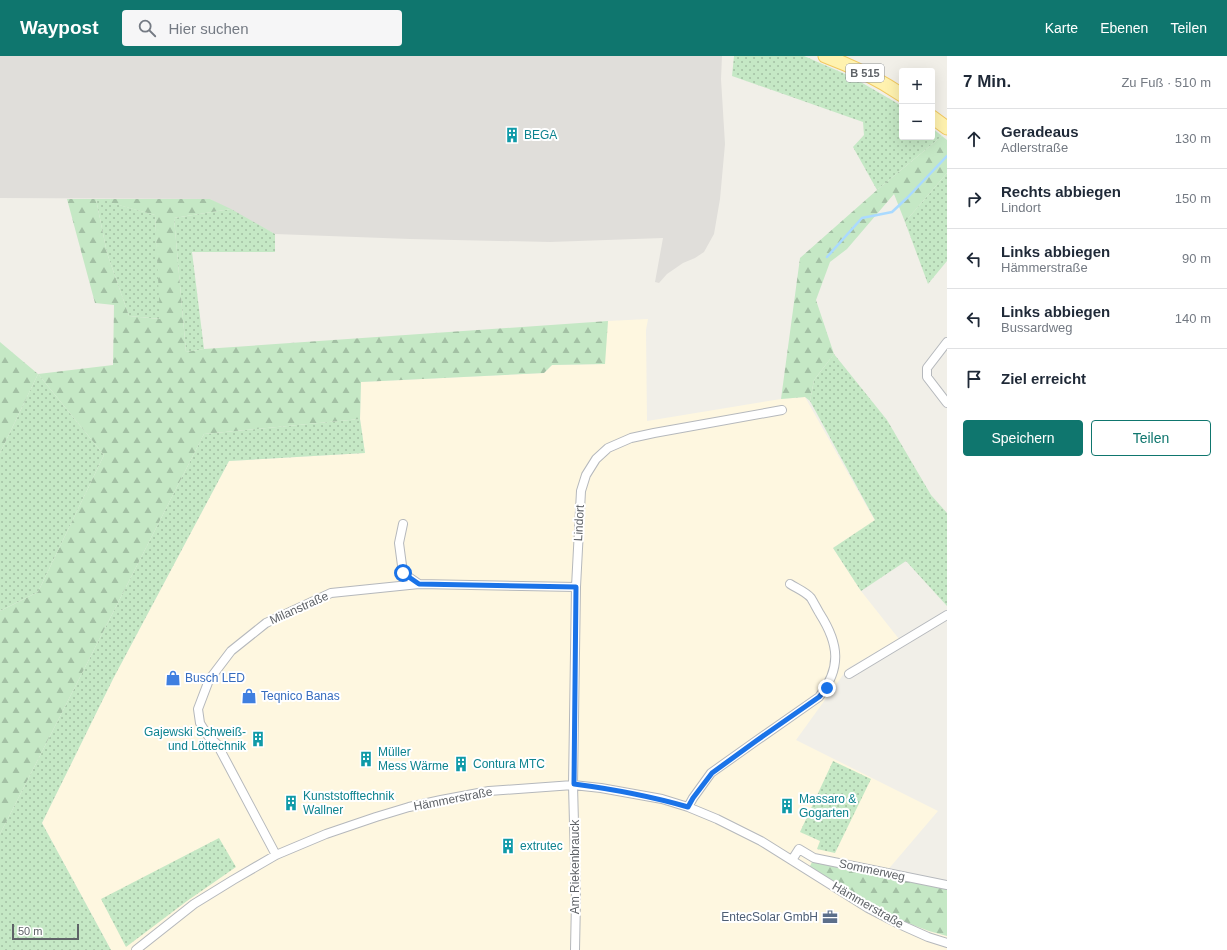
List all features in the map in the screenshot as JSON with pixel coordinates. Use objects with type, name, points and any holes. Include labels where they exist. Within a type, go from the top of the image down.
[{"type":"main road","name":"B 515","points":[[825,56],[844,63],[882,82],[899,93]]},
{"type":"main road","points":[[935,119],[947,128]]},
{"type":"street","points":[[947,342],[927,368],[927,377],[947,404]]},
{"type":"street","name":"Lindort","points":[[574,784],[576,587],[581,491],[586,475],[596,459],[608,448],[631,438],[782,410]]},
{"type":"street","points":[[403,524],[399,543],[403,573],[419,584]]},
{"type":"street","name":"Milanstraße","points":[[276,855],[217,744],[208,736],[200,723],[198,709],[209,680],[231,651],[266,623],[331,593],[419,584],[576,587]]},
{"type":"street","points":[[688,807],[712,773],[819,697],[827,688],[832,676],[836,655],[827,626],[810,597],[790,584]]},
{"type":"street","points":[[849,674],[947,615]]},
{"type":"street","name":"Hämmerstraße","points":[[136,950],[194,904],[276,855],[353,824],[409,807],[488,791],[574,784],[662,800],[688,807],[717,819],[761,841],[868,908],[928,937],[947,943]]},
{"type":"street","name":"Am Riekenbrauck","points":[[574,784],[576,892],[575,950]]},
{"type":"street","name":"Sommerweg","points":[[792,860],[799,849],[814,858],[947,885]]},
{"type":"shaded area","points":[[0,56],[722,56],[721,79],[725,144],[720,199],[714,234],[704,252],[683,263],[667,274],[659,283],[655,282],[663,238],[550,242],[275,234],[210,199],[0,198]]},
{"type":"shaded area","points":[[648,319],[646,330],[647,421],[781,399],[805,397],[875,521],[833,548],[861,591],[899,639],[848,668],[796,740],[938,811],[886,872],[868,908],[929,931],[947,936],[947,950],[111,950],[42,823],[113,679],[229,461],[365,453],[360,419],[361,382],[544,373],[552,365],[604,364],[608,321]]},
{"type":"green space","points":[[734,56],[804,56],[852,77],[899,104],[899,140],[935,140],[935,130],[942,136],[877,190],[853,147],[864,135],[863,122],[732,76]]},
{"type":"green space","points":[[942,136],[947,140],[947,173],[905,222],[894,194],[847,249],[830,262],[816,300],[834,354],[814,380],[810,401],[805,397],[781,399],[800,258],[877,190]]},
{"type":"green space","points":[[947,173],[947,261],[928,284],[905,222]]},
{"type":"green space","points":[[67,199],[96,199],[107,253],[129,316],[160,319],[155,215],[111,203],[110,199],[210,199],[231,209],[174,218],[186,352],[204,349],[608,321],[605,364],[552,365],[544,373],[361,382],[360,419],[204,434],[0,834],[0,611],[38,592],[104,455],[38,374],[113,365],[114,305],[95,303]]},
{"type":"green space","points":[[96,199],[110,199],[112,203],[155,215],[161,319],[129,316],[107,253]]},
{"type":"green space","points":[[231,209],[275,234],[275,252],[192,252],[204,349],[186,352],[174,218]]},
{"type":"green space","points":[[0,342],[38,374],[0,453]]},
{"type":"green space","points":[[834,354],[887,420],[931,495],[947,513],[947,606],[906,561],[861,591],[833,548],[875,520],[810,401],[814,380]]},
{"type":"green space","points":[[38,374],[104,455],[38,592],[0,611],[0,453]]},
{"type":"green space","points":[[360,419],[365,453],[229,461],[113,679],[42,823],[111,950],[0,950],[0,834],[204,434]]},
{"type":"green space","points":[[833,761],[871,779],[835,853],[817,849],[820,841],[800,832]]},
{"type":"green space","points":[[219,838],[236,867],[187,901],[126,947],[101,899]]},
{"type":"green space","points":[[814,858],[947,885],[947,936],[929,931],[868,908],[808,870]]},
{"type":"waterway","points":[[827,257],[862,218],[892,212],[947,156]]},
{"type":"place","name":"BEGA","points":[[512,135]]},
{"type":"place","name":"Busch LED","points":[[173,678]]},
{"type":"place","name":"Teqnico Banas","points":[[249,696]]},
{"type":"place","name":"Gajewski Schweiß- und Löttechnik","points":[[258,739]]},
{"type":"place","name":"Müller Mess Wärme","points":[[366,759]]},
{"type":"place","name":"Contura MTC","points":[[461,764]]},
{"type":"place","name":"Kunststofftechnik Wallner","points":[[291,803]]},
{"type":"place","name":"Massaro & Gogarten","points":[[787,806]]},
{"type":"place","name":"extrutec","points":[[508,846]]},
{"type":"place","name":"EntecSolar GmbH","points":[[830,917]]},
{"type":"route","points":[[403,573],[419,584],[576,587],[574,784],[630,793],[688,807],[712,773],[819,697],[827,688]]}]
